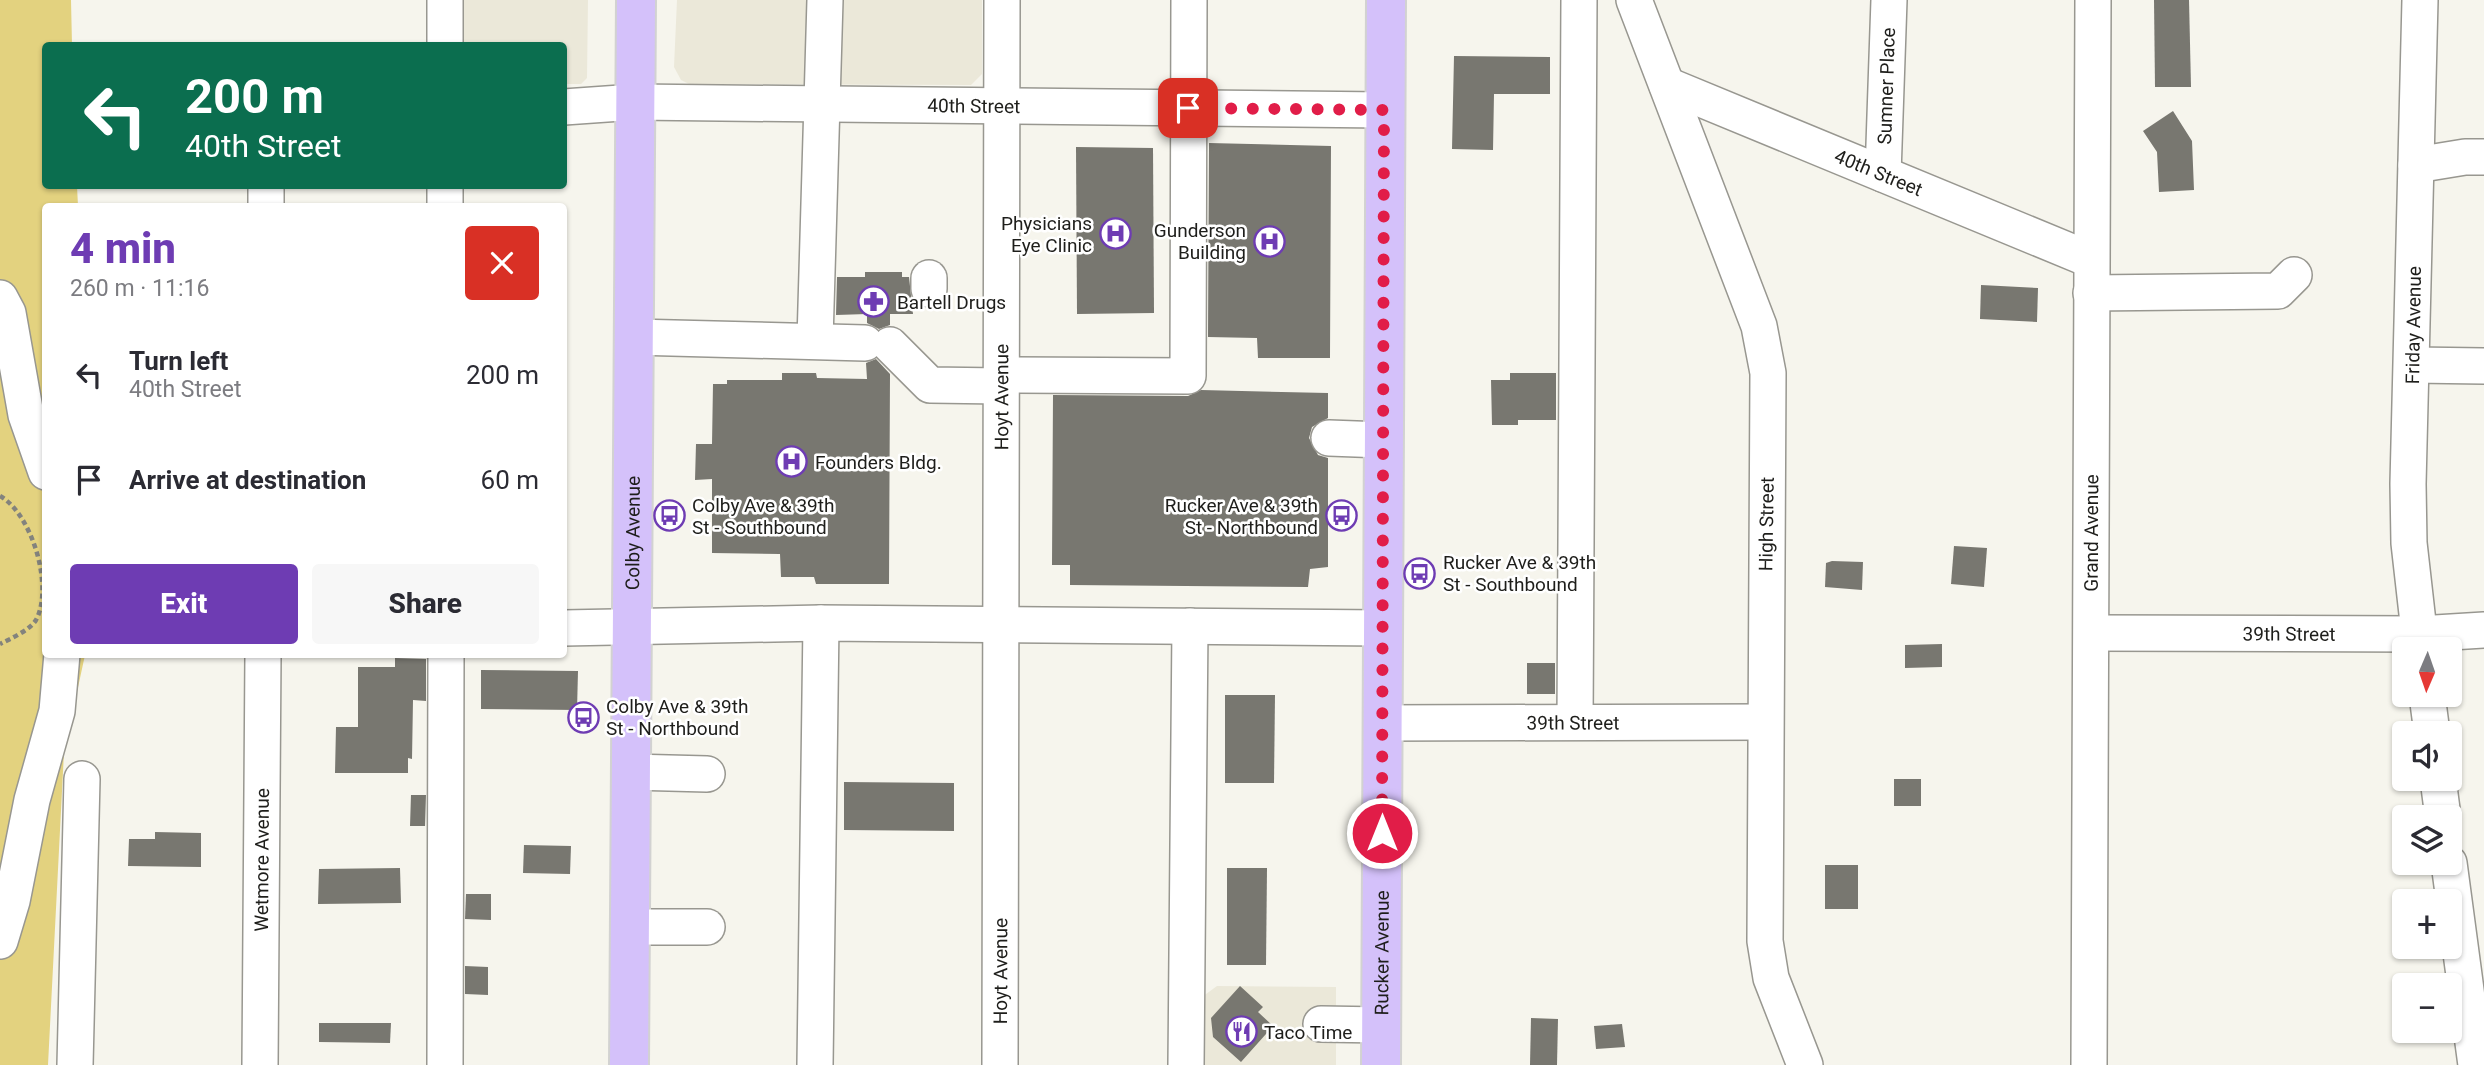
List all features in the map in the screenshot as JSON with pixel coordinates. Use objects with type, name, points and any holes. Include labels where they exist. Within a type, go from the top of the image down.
[{"type":"main road","name":"Colby Avenue","points":[[629,1065],[636,0]]},
{"type":"main road","name":"Rucker Avenue","points":[[1381,1065],[1386,0]]},
{"type":"street","points":[[445,0],[445,42]]},
{"type":"street","points":[[815,340],[817,189],[824,104],[825,0]]},
{"type":"street","name":"Hoyt Avenue","points":[[1000,1065],[1002,0]]},
{"type":"street","points":[[634,337],[815,340],[877,344],[930,385],[1001,380],[1188,376],[1189,0]]},
{"type":"street","points":[[1575,722],[1579,0]]},
{"type":"street","name":"High Street","points":[[1634,0],[1759,326],[1768,373],[1764,722],[1765,941],[1771,978],[1805,1065]]},
{"type":"street","name":"Sumner Place","points":[[1883,174],[1889,0]]},
{"type":"street","name":"Grand Avenue","points":[[2090,1065],[2093,0]]},
{"type":"street","name":"Friday Avenue","points":[[2419,637],[2409,543],[2408,484],[2420,0]]},
{"type":"street","name":"40th Street","points":[[1667,85],[1883,174],[2091,276]]},
{"type":"street","name":"40th Street","points":[[567,107],[635,102],[824,104],[872,93],[1001,106],[1384,110]]},
{"type":"street","points":[[2416,166],[2465,157],[2484,157]]},
{"type":"street","points":[[2091,276],[2278,291],[2294,275]]},
{"type":"street","points":[[0,298],[8,313],[26,415],[42,461]]},
{"type":"street","points":[[2413,365],[2484,366]]},
{"type":"street","points":[[1329,438],[1383,440]]},
{"type":"street","points":[[567,628],[631,629],[821,623],[930,615],[1002,626],[1382,628]]},
{"type":"street","points":[[815,1065],[821,623]]},
{"type":"street","points":[[1186,1065],[1190,626]]},
{"type":"street","name":"39th Street","points":[[2447,637],[2484,630]]},
{"type":"street","name":"39th Street","points":[[2093,634],[2392,641]]},
{"type":"street","points":[[0,941],[12,901],[32,800],[57,711],[62,658]]},
{"type":"street","name":"Wetmore Avenue","points":[[260,1065],[263,658]]},
{"type":"street","points":[[445,1065],[446,658]]},
{"type":"street","name":"39th Street","points":[[1382,723],[1764,722]]},
{"type":"street","points":[[631,772],[707,774]]},
{"type":"street","points":[[75,1065],[82,779]]},
{"type":"street","points":[[2451,875],[2476,1065]]},
{"type":"street","points":[[630,927],[707,928]]},
{"type":"street","points":[[1321,1024],[1382,1025]]},
{"type":"path","points":[[0,496],[9,501],[22,519],[38,552],[42,574]]},
{"type":"path","points":[[0,645],[35,622],[42,592]]},
{"type":"shaded area","points":[[0,0],[71,0],[72,42],[42,42],[42,189],[77,189],[78,203],[42,203],[42,658],[84,658],[64,752],[48,1065],[0,1065]]},
{"type":"shaded area","points":[[454,0],[588,0],[587,78],[581,84],[567,84],[567,42],[455,42]]},
{"type":"shaded area","points":[[677,0],[982,0],[982,74],[971,85],[689,84],[681,80],[674,67]]},
{"type":"shaded area","points":[[1217,986],[1336,987],[1336,1065],[1195,1065],[1202,997]]},
{"type":"building","points":[[2154,0],[2189,0],[2191,87],[2155,87]]},
{"type":"building","points":[[1454,56],[1550,57],[1550,94],[1494,94],[1493,150],[1452,149]]},
{"type":"building","points":[[2173,111],[2192,141],[2194,190],[2159,192],[2157,152],[2143,131]]},
{"type":"building","name":"Gunderson Building","points":[[1209,143],[1331,146],[1330,358],[1258,358],[1257,338],[1208,337]]},
{"type":"building","name":"Physicians Eye Clinic","points":[[1076,147],[1153,148],[1154,313],[1077,314]]},
{"type":"building","name":"Bartell Drugs","points":[[865,272],[902,272],[902,277],[909,277],[913,314],[890,314],[890,325],[879,329],[867,323],[867,314],[836,315],[837,277],[865,277]]},
{"type":"building","points":[[1981,285],[2038,288],[2037,322],[1980,319]]},
{"type":"building","name":"Founders Bldg.","points":[[876,359],[890,374],[889,584],[816,584],[814,577],[781,577],[780,554],[712,553],[712,479],[695,480],[696,444],[712,444],[713,384],[727,384],[727,380],[782,380],[782,373],[816,373],[817,378],[867,379],[866,363]]},
{"type":"building","points":[[1510,373],[1556,373],[1556,420],[1518,420],[1518,425],[1492,425],[1491,380],[1510,380]]},
{"type":"building","points":[[1201,390],[1328,393],[1328,418],[1312,427],[1309,438],[1318,455],[1328,458],[1328,567],[1310,569],[1308,587],[1070,585],[1070,565],[1052,565],[1053,395],[1188,396]]},
{"type":"building","points":[[1954,546],[1987,548],[1984,587],[1951,584]]},
{"type":"building","points":[[1863,562],[1862,590],[1825,587],[1826,563]]},
{"type":"building","points":[[1942,644],[1942,667],[1905,668],[1905,645]]},
{"type":"building","points":[[395,658],[426,659],[426,701],[413,700],[412,759],[408,758],[408,773],[335,773],[336,727],[358,727],[358,667],[395,667]]},
{"type":"building","points":[[1527,663],[1555,663],[1555,694],[1527,694]]},
{"type":"building","points":[[481,670],[578,671],[577,710],[481,709]]},
{"type":"building","points":[[1225,695],[1275,695],[1274,783],[1225,783]]},
{"type":"building","points":[[1894,779],[1921,779],[1921,806],[1894,806]]},
{"type":"building","points":[[844,782],[954,783],[954,831],[844,830]]},
{"type":"building","points":[[411,795],[426,795],[425,826],[410,826]]},
{"type":"building","points":[[155,832],[201,833],[201,867],[128,866],[129,839],[155,839]]},
{"type":"building","points":[[524,845],[571,846],[570,874],[523,873]]},
{"type":"building","points":[[1825,865],[1858,865],[1858,909],[1825,909]]},
{"type":"building","points":[[400,868],[401,903],[318,904],[319,869]]},
{"type":"building","points":[[1227,868],[1267,868],[1266,965],[1227,965]]},
{"type":"building","points":[[466,894],[491,894],[491,920],[465,919]]},
{"type":"building","points":[[465,966],[488,967],[488,995],[465,994]]},
{"type":"building","name":"Taco Time","points":[[1240,986],[1263,1007],[1258,1012],[1273,1026],[1241,1062],[1213,1037],[1211,1018]]},
{"type":"building","points":[[1531,1018],[1558,1019],[1557,1065],[1530,1065]]},
{"type":"building","points":[[319,1023],[391,1023],[390,1043],[319,1042]]},
{"type":"building","points":[[1622,1024],[1625,1047],[1596,1049],[1594,1026]]},
{"type":"place","name":"Physicians Eye Clinic","points":[[1115,234]]},
{"type":"place","name":"Gunderson Building","points":[[1269,241]]},
{"type":"place","name":"Bartell Drugs","points":[[874,302]]},
{"type":"place","name":"Founders Bldg.","points":[[792,462]]},
{"type":"place","name":"Colby Ave & 39th St - Southbound","points":[[669,516]]},
{"type":"place","name":"Rucker Ave & 39th St - Northbound","points":[[1341,516]]},
{"type":"place","name":"Rucker Ave & 39th St - Southbound","points":[[1420,573]]},
{"type":"place","name":"Colby Ave & 39th St - Northbound","points":[[583,717]]},
{"type":"place","name":"Taco Time","points":[[1241,1032]]},
{"type":"route","points":[[1188,108],[1384,110],[1382,833]]}]
